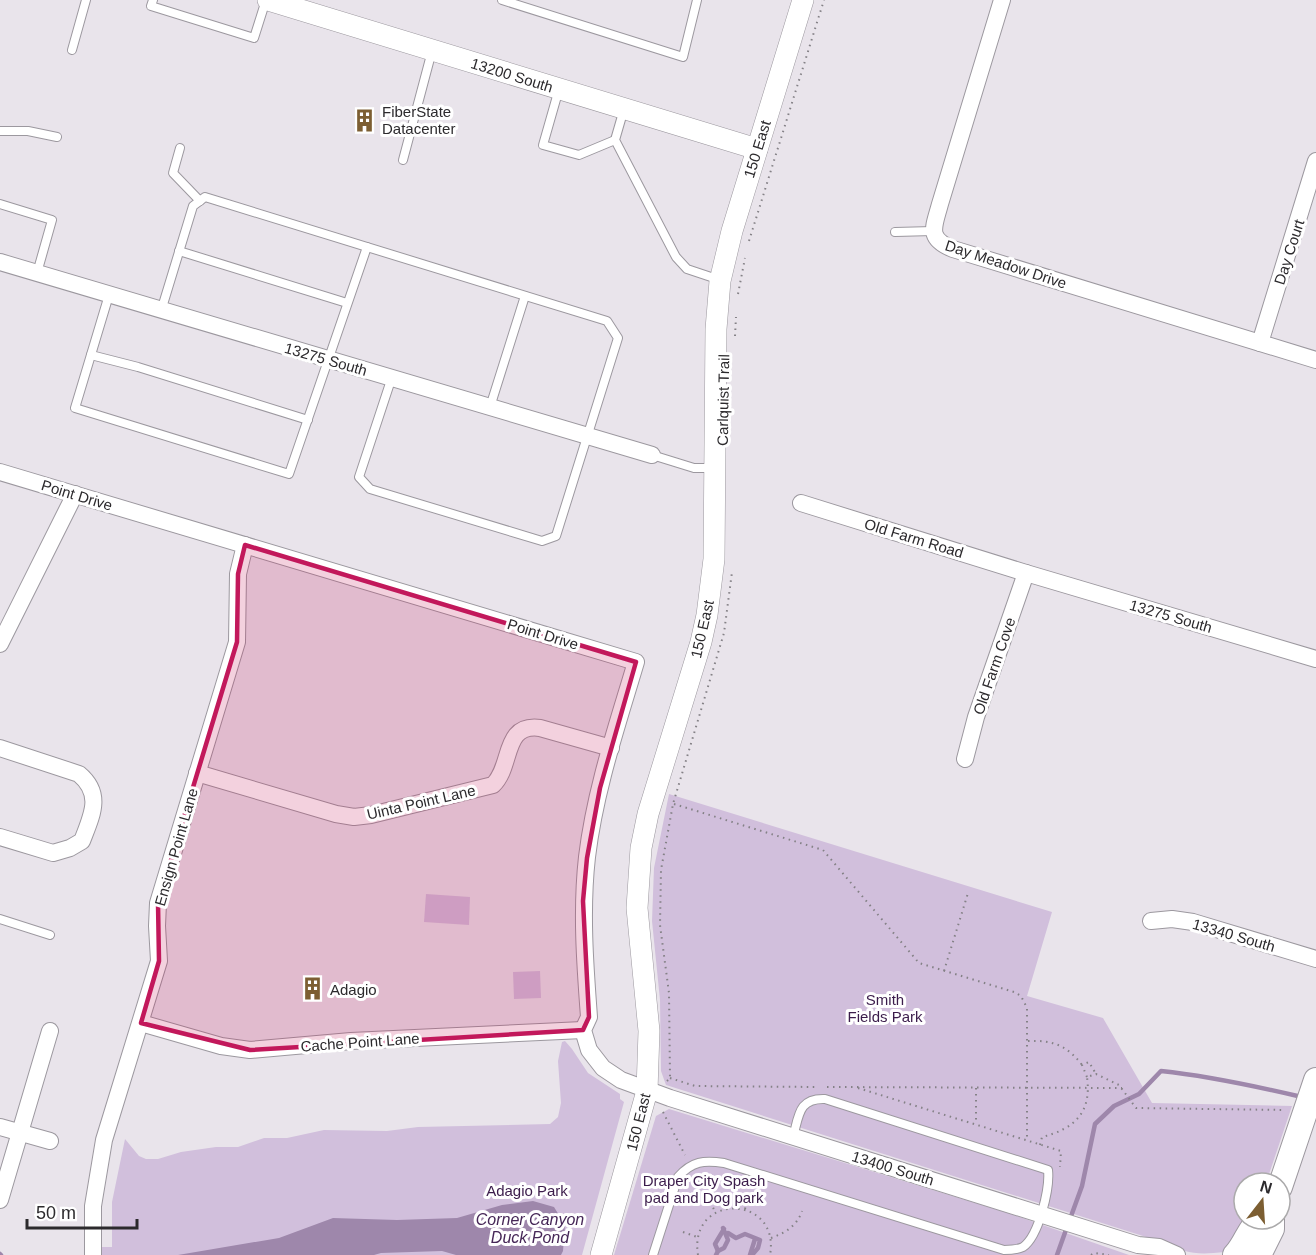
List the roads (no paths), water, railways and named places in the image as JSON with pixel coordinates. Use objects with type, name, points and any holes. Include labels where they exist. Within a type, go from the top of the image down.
[{"type":"main road","points":[[1284,1171],[1298,1111],[1315,1082]]},
{"type":"main road","points":[[1235,1255],[1251,1231]]},
{"type":"main road","points":[[1259,1255],[1271,1231]]},
{"type":"street","name":"13200 South","points":[[267,0],[757,149]]},
{"type":"street","name":"150 East","points":[[601,1255],[647,1091],[648,1031],[637,908],[640,859],[648,814],[701,642],[714,559],[716,329],[720,281],[732,231],[802,0]]},
{"type":"street","name":"Day Meadow Drive","points":[[1002,0],[933,231],[939,243],[1316,360]]},
{"type":"street","name":"Day Court","points":[[1260,344],[1316,161]]},
{"type":"street","name":"13275 South","points":[[0,262],[328,361],[392,377],[652,455]]},
{"type":"street","name":"Point Drive","points":[[0,472],[636,662],[595,811],[587,858],[583,901],[589,1017],[583,1030]]},
{"type":"street","points":[[0,644],[75,494]]},
{"type":"street","name":"Old Farm Road","points":[[801,503],[1026,573]]},
{"type":"street","name":"Ensign Point Lane","points":[[93,1255],[93,1206],[104,1140],[159,961],[157,926],[159,903],[237,642],[238,574],[245,545]]},
{"type":"street","name":"13275 South","points":[[1026,573],[1316,659]]},
{"type":"street","name":"Old Farm Cove","points":[[964,759],[976,717],[1026,573]]},
{"type":"street","name":"Uinta Point Lane","points":[[198,773],[336,814],[354,817],[371,815],[493,785],[502,773],[513,738],[517,732],[528,728],[540,728],[611,748]]},
{"type":"street","points":[[0,748],[79,774],[88,782],[94,793],[93,806],[82,841],[70,848],[53,853],[0,837]]},
{"type":"street","name":"13340 South","points":[[1151,921],[1172,919],[1193,922],[1316,959]]},
{"type":"street","name":"Cache Point Lane","points":[[141,1023],[221,1046],[250,1050],[351,1041],[583,1030]]},
{"type":"street","points":[[0,1200],[50,1030]]},
{"type":"street","points":[[583,1030],[590,1050],[603,1068],[621,1080],[647,1091]]},
{"type":"street","name":"13400 South","points":[[647,1091],[1082,1226],[1142,1250],[1159,1247],[1177,1255]]},
{"type":"street","points":[[0,1127],[50,1141]]},
{"type":"lane","points":[[72,50],[86,0]]},
{"type":"lane","points":[[153,0],[151,6],[254,38],[267,0]]},
{"type":"lane","points":[[502,0],[683,57],[697,0]]},
{"type":"lane","points":[[403,160],[432,50]]},
{"type":"lane","points":[[560,89],[543,145],[579,155],[615,140]]},
{"type":"lane","points":[[624,109],[615,140],[680,263],[687,269],[720,281]]},
{"type":"lane","points":[[0,131],[28,131],[57,137]]},
{"type":"lane","points":[[180,148],[173,173],[200,201]]},
{"type":"lane","points":[[161,311],[193,206],[205,197],[607,321],[618,338],[556,536],[542,541],[370,489],[359,477],[392,377]]},
{"type":"lane","points":[[0,204],[52,220],[37,273]]},
{"type":"lane","points":[[895,232],[933,231]]},
{"type":"lane","points":[[109,295],[75,408],[289,474],[367,247]]},
{"type":"lane","points":[[179,251],[347,303]]},
{"type":"lane","points":[[490,407],[525,296]]},
{"type":"lane","points":[[91,355],[138,367],[308,420]]},
{"type":"lane","points":[[652,455],[694,468],[715,468]]},
{"type":"lane","points":[[0,919],[50,935]]},
{"type":"lane","points":[[653,1255],[678,1177],[686,1167],[697,1162],[724,1163],[1012,1251],[1022,1247],[1029,1240],[1041,1213],[1049,1181],[1048,1170],[825,1099],[813,1099],[802,1106],[793,1137]]},
{"type":"water","name":"Corner Canyon Duck Pond","points":[[533,1201],[554,1207],[565,1225],[561,1255],[456,1255],[442,1251],[374,1255],[178,1255],[279,1238],[333,1218],[397,1220],[457,1218],[502,1205]]},
{"type":"waterway","points":[[1070,1219],[1082,1186],[1095,1124],[1114,1106],[1139,1094],[1161,1071],[1232,1082],[1302,1097]]},
{"type":"waterway","points":[[1057,1255],[1067,1227]]},
{"type":"waterway","points":[[716,1255],[724,1248],[728,1240],[723,1228]]},
{"type":"waterway","points":[[718,1251],[715,1244],[724,1229]]},
{"type":"waterway","points":[[728,1233],[736,1238],[745,1234],[760,1240],[758,1248],[752,1255]]},
{"type":"waterway","points":[[750,1255],[755,1239]]},
{"type":"place","name":"FiberState Datacenter","points":[[364,120]]},
{"type":"place","name":"Adagio","points":[[312,989]]},
{"type":"park label","name":"Smith Fields Park","points":[[885,1008]]},
{"type":"park label","name":"Draper City Spash pad and Dog park","points":[[704,1188]]},
{"type":"park label","name":"Adagio Park","points":[[527,1190]]}]
